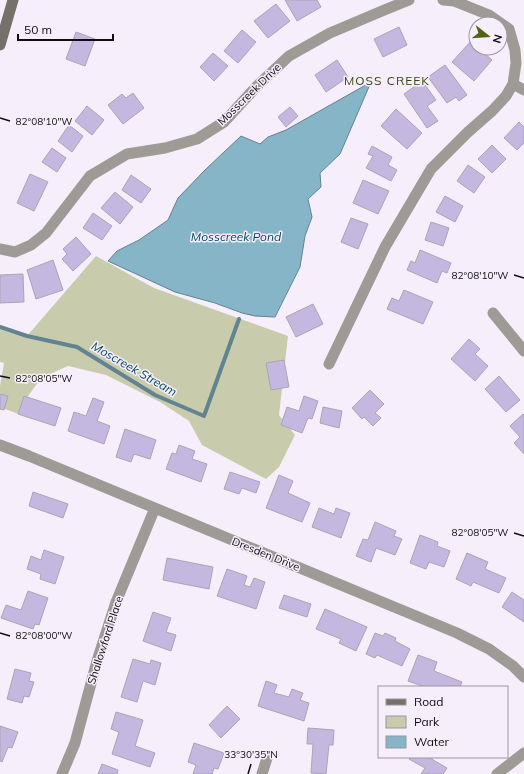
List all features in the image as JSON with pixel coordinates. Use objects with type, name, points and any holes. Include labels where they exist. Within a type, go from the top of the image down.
[{"type":"main road","points":[[0,45],[13,0]]},
{"type":"street","name":"Mosscreek Drive","points":[[0,249],[15,252],[31,245],[46,233],[90,176],[127,154],[165,148],[197,139],[224,122],[289,56],[330,33],[409,0]]},
{"type":"street","points":[[329,364],[385,247],[431,169],[468,132],[492,111],[506,96],[513,84],[516,63],[515,50],[509,29],[490,15],[454,1],[443,0]]},
{"type":"street","points":[[513,84],[524,90]]},
{"type":"street","points":[[493,314],[524,351]]},
{"type":"street","name":"Dresden Drive","points":[[0,445],[30,456],[457,633],[489,649],[513,666],[524,677]]},
{"type":"street","name":"Shallowford Place","points":[[62,774],[75,742],[97,661],[116,602],[155,508]]},
{"type":"street","points":[[497,774],[524,753]]},
{"type":"street","points":[[262,774],[268,758]]},
{"type":"green space","points":[[96,256],[154,288],[288,336],[279,415],[295,435],[279,467],[266,479],[202,445],[189,421],[160,402],[106,375],[68,366],[41,378],[26,399],[18,414],[0,407],[0,386],[4,363],[0,362],[0,327],[27,336]]},
{"type":"water","name":"Mosscreek Pond","points":[[371,82],[340,154],[320,173],[321,187],[308,199],[312,217],[305,236],[300,267],[275,317],[255,316],[242,313],[215,303],[175,292],[108,261],[117,251],[139,240],[168,220],[178,198],[241,136],[260,144],[268,137],[286,130]]},
{"type":"building","points":[[285,0],[317,0],[321,7],[297,21]]},
{"type":"building","points":[[276,4],[290,21],[268,38],[254,21]]},
{"type":"building","points":[[399,27],[407,45],[383,57],[374,39]]},
{"type":"building","points":[[242,30],[256,42],[238,63],[224,51]]},
{"type":"building","points":[[76,32],[95,39],[85,66],[66,59]]},
{"type":"building","points":[[468,44],[468,56],[487,56],[492,60],[474,81],[452,62]]},
{"type":"building","points":[[213,53],[228,66],[214,81],[200,67]]},
{"type":"building","points":[[337,60],[348,77],[326,92],[315,75]]},
{"type":"building","points":[[445,65],[467,95],[459,101],[456,97],[447,103],[428,77]]},
{"type":"building","points":[[422,81],[436,100],[427,106],[438,121],[427,128],[404,94]]},
{"type":"building","points":[[133,93],[144,108],[123,124],[108,105],[122,94],[126,98]]},
{"type":"building","points":[[87,106],[104,120],[92,135],[75,121]]},
{"type":"building","points":[[290,107],[298,116],[286,127],[278,117]]},
{"type":"building","points":[[396,109],[422,133],[407,149],[381,126]]},
{"type":"building","points":[[519,122],[524,127],[524,143],[517,150],[504,138]]},
{"type":"building","points":[[69,125],[83,136],[72,152],[58,141]]},
{"type":"building","points":[[492,145],[506,159],[492,173],[478,159]]},
{"type":"building","points":[[372,146],[392,157],[388,165],[397,170],[391,181],[366,168],[373,156],[368,154]]},
{"type":"building","points":[[52,148],[66,158],[57,172],[42,162]]},
{"type":"building","points":[[468,165],[485,177],[474,193],[457,181]]},
{"type":"building","points":[[30,174],[48,182],[34,211],[17,203]]},
{"type":"building","points":[[131,175],[151,189],[141,203],[122,190]]},
{"type":"building","points":[[363,180],[389,191],[378,214],[353,203]]},
{"type":"building","points":[[115,192],[133,207],[120,224],[101,208]]},
{"type":"building","points":[[445,196],[463,206],[455,222],[436,212]]},
{"type":"building","points":[[93,213],[112,226],[102,240],[83,228]]},
{"type":"building","points":[[351,218],[368,224],[358,249],[341,242]]},
{"type":"building","points":[[431,222],[449,228],[443,246],[425,240]]},
{"type":"building","points":[[76,237],[91,254],[73,271],[62,259],[67,254],[63,249]]},
{"type":"building","points":[[420,250],[451,263],[447,273],[442,271],[437,283],[407,270],[411,261],[415,263]]},
{"type":"building","points":[[53,260],[63,290],[36,299],[27,270]]},
{"type":"building","points":[[23,274],[24,302],[0,303],[0,275]]},
{"type":"building","points":[[404,290],[433,302],[423,324],[387,309],[392,298],[399,301]]},
{"type":"building","points":[[313,304],[323,324],[296,337],[286,317]]},
{"type":"building","points":[[469,339],[480,349],[475,354],[488,366],[475,381],[451,359]]},
{"type":"building","points":[[284,360],[289,387],[271,390],[266,363]]},
{"type":"building","points":[[499,376],[520,400],[506,412],[485,389]]},
{"type":"building","points":[[370,390],[384,404],[375,413],[381,418],[373,426],[364,417],[362,419],[352,408]]},
{"type":"building","points":[[0,394],[8,396],[4,410],[0,409]]},
{"type":"building","points":[[24,396],[61,408],[55,426],[18,414]]},
{"type":"building","points":[[304,396],[318,401],[312,419],[308,418],[302,433],[281,425],[287,407],[299,411]]},
{"type":"building","points":[[93,398],[104,402],[97,421],[110,426],[104,444],[68,431],[74,412],[86,416]]},
{"type":"building","points":[[323,407],[342,411],[339,428],[320,423]]},
{"type":"building","points":[[523,414],[524,454],[514,443],[520,437],[510,426]]},
{"type":"building","points":[[125,429],[156,440],[150,459],[134,454],[131,462],[116,457]]},
{"type":"building","points":[[179,445],[195,451],[192,459],[207,464],[201,482],[166,469],[172,453],[176,454]]},
{"type":"building","points":[[230,472],[260,482],[256,493],[242,488],[239,494],[224,489]]},
{"type":"building","points":[[279,475],[293,481],[288,493],[310,503],[302,522],[266,508]]},
{"type":"building","points":[[33,492],[68,504],[63,518],[29,506]]},
{"type":"building","points":[[319,508],[334,514],[336,508],[350,513],[341,538],[312,527]]},
{"type":"building","points":[[375,522],[396,531],[394,536],[402,539],[395,555],[376,548],[371,562],[356,556],[363,539],[368,540]]},
{"type":"building","points":[[420,535],[438,542],[437,546],[450,551],[444,567],[429,562],[426,569],[410,563]]},
{"type":"building","points":[[44,550],[64,557],[55,584],[40,579],[41,574],[27,569],[31,556],[41,560]]},
{"type":"building","points":[[467,553],[488,562],[485,569],[506,578],[499,593],[473,582],[471,586],[456,579]]},
{"type":"building","points":[[167,558],[213,567],[209,589],[163,580]]},
{"type":"building","points":[[227,569],[247,576],[244,585],[250,587],[254,578],[265,582],[256,609],[217,596]]},
{"type":"building","points":[[28,591],[48,598],[39,625],[35,624],[33,629],[1,618],[6,605],[21,610]]},
{"type":"building","points":[[512,592],[524,600],[524,622],[502,607]]},
{"type":"building","points":[[284,595],[311,604],[307,617],[279,608]]},
{"type":"building","points":[[325,609],[367,627],[356,651],[339,643],[341,639],[316,629]]},
{"type":"building","points":[[153,612],[171,618],[166,632],[176,635],[171,651],[143,641]]},
{"type":"building","points":[[375,633],[383,636],[385,633],[396,638],[395,641],[410,649],[402,666],[377,655],[375,658],[366,654]]},
{"type":"building","points":[[418,655],[437,662],[434,671],[462,682],[460,686],[422,686],[408,681]]},
{"type":"building","points":[[133,659],[150,664],[151,660],[161,663],[155,685],[143,681],[137,702],[121,697]]},
{"type":"building","points":[[15,669],[31,673],[29,681],[34,682],[29,697],[24,696],[22,703],[7,699]]},
{"type":"building","points":[[266,681],[277,685],[274,693],[289,697],[292,689],[303,693],[300,700],[309,703],[304,721],[258,706]]},
{"type":"building","points":[[227,706],[240,719],[221,738],[209,725]]},
{"type":"building","points":[[116,712],[143,720],[135,746],[155,753],[150,767],[112,754],[119,732],[111,729]]},
{"type":"building","points":[[0,726],[18,732],[12,748],[8,747],[2,762],[0,761]]},
{"type":"building","points":[[308,728],[334,730],[333,745],[329,745],[326,774],[311,773],[313,744],[307,744]]},
{"type":"building","points":[[194,743],[224,753],[218,769],[214,768],[212,774],[193,774],[196,765],[188,762]]},
{"type":"building","points":[[430,758],[447,768],[443,774],[421,774],[425,768],[409,759]]},
{"type":"building","points":[[102,764],[118,770],[117,774],[98,774]]},
{"type":"waterway","name":"Moscreek Stream","points":[[0,327],[27,336],[77,347],[155,395],[204,416],[239,319]]},
{"type":"district","name":"MOSS CREEK","points":[[387,81]]}]
